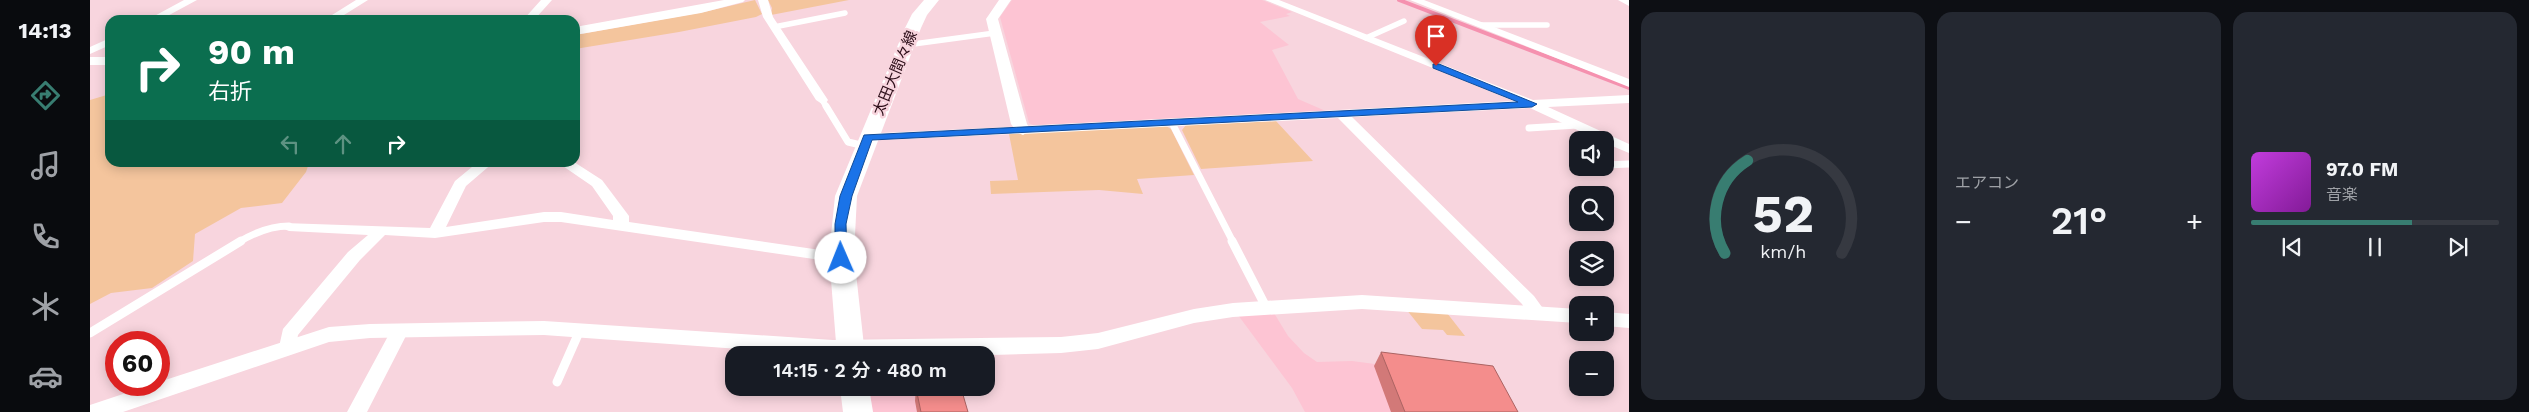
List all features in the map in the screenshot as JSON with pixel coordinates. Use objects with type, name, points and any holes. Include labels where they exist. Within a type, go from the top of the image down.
[{"type":"main road","name":"太田大間々線","points":[[850,346],[841,258],[843,210],[850,183],[906,45],[920,14],[932,0]]},
{"type":"main road","points":[[856,396],[858,412]]},
{"type":"street","points":[[162,15],[192,0]]},
{"type":"street","points":[[338,15],[363,0]]},
{"type":"street","points":[[533,15],[547,0]]},
{"type":"street","points":[[580,30],[692,11],[739,0]]},
{"type":"street","points":[[763,0],[768,17],[822,100]]},
{"type":"street","points":[[1005,0],[993,14],[995,34],[1019,124],[1023,130],[1629,99]]},
{"type":"street","points":[[1270,0],[1532,104],[1629,149]]},
{"type":"street","points":[[1415,0],[1629,83]]},
{"type":"street","points":[[1623,0],[1629,3]]},
{"type":"street","points":[[90,51],[105,44]]},
{"type":"street","points":[[90,61],[105,61]]},
{"type":"street","points":[[1342,114],[1456,226],[1528,300],[1538,314]]},
{"type":"street","points":[[435,233],[460,184],[482,167]]},
{"type":"street","points":[[572,167],[596,183],[621,216],[621,224]]},
{"type":"street","points":[[289,226],[381,232],[435,233],[552,217],[621,224],[841,258]]},
{"type":"street","points":[[288,347],[289,334],[354,256],[381,232]]},
{"type":"street","points":[[995,347],[1074,344],[1108,340],[1213,312],[1374,301],[1569,316]]},
{"type":"street","points":[[1614,319],[1629,320]]},
{"type":"street","points":[[96,412],[288,347],[346,333],[510,328],[580,330],[777,346]]},
{"type":"street","points":[[358,412],[400,330]]},
{"type":"lane","points":[[774,27],[845,13]]},
{"type":"lane","points":[[1541,20],[1555,30]]},
{"type":"lane","points":[[1366,38],[1404,21]]},
{"type":"lane","points":[[1482,25],[1547,25]]},
{"type":"lane","points":[[906,45],[995,34]]},
{"type":"lane","points":[[822,100],[848,142],[1023,130]]},
{"type":"lane","points":[[1172,123],[1266,307]]},
{"type":"lane","points":[[1529,128],[1577,125]]},
{"type":"lane","points":[[1614,165],[1629,164]]},
{"type":"lane","points":[[90,333],[251,235],[278,226],[289,226]]},
{"type":"lane","points":[[557,382],[580,330]]},
{"type":"shaded area","points":[[755,0],[762,14],[756,17],[679,32],[580,48],[580,34],[704,12]]},
{"type":"shaded area","points":[[768,0],[849,0],[771,15],[772,8]]},
{"type":"shaded area","points":[[1012,0],[1262,0],[1292,12],[1286,14],[1290,16],[1260,22],[1289,45],[1272,50],[1298,99],[1328,112],[1033,125],[1029,123],[1000,17]]},
{"type":"shaded area","points":[[105,96],[105,167],[308,167],[306,172],[282,203],[241,208],[195,234],[193,261],[152,288],[111,293],[90,304],[90,100]]},
{"type":"shaded area","points":[[1276,121],[1313,161],[1201,169],[1182,130],[1186,125]]},
{"type":"shaded area","points":[[1166,126],[1171,129],[1194,175],[1137,179],[1143,194],[1099,190],[991,194],[990,181],[1018,180],[1009,134]]},
{"type":"shaded area","points":[[1406,309],[1447,313],[1465,336],[1447,335],[1443,330],[1422,329]]},
{"type":"shaded area","points":[[1274,313],[1288,336],[1304,353],[1317,362],[1352,361],[1489,379],[1506,412],[1305,412],[1292,388],[1238,315]]},
{"type":"shaded area","points":[[870,396],[961,396],[964,412],[873,412]]},
{"type":"building","points":[[1381,352],[1493,366],[1518,412],[1405,412]]},
{"type":"building","points":[[918,396],[963,396],[968,412],[921,412]]},
{"type":"waterway","points":[[1399,0],[1629,88]]},
{"type":"route","points":[[841,258],[841,224],[846,196],[868,137],[881,138],[1532,104],[1436,66]]}]
